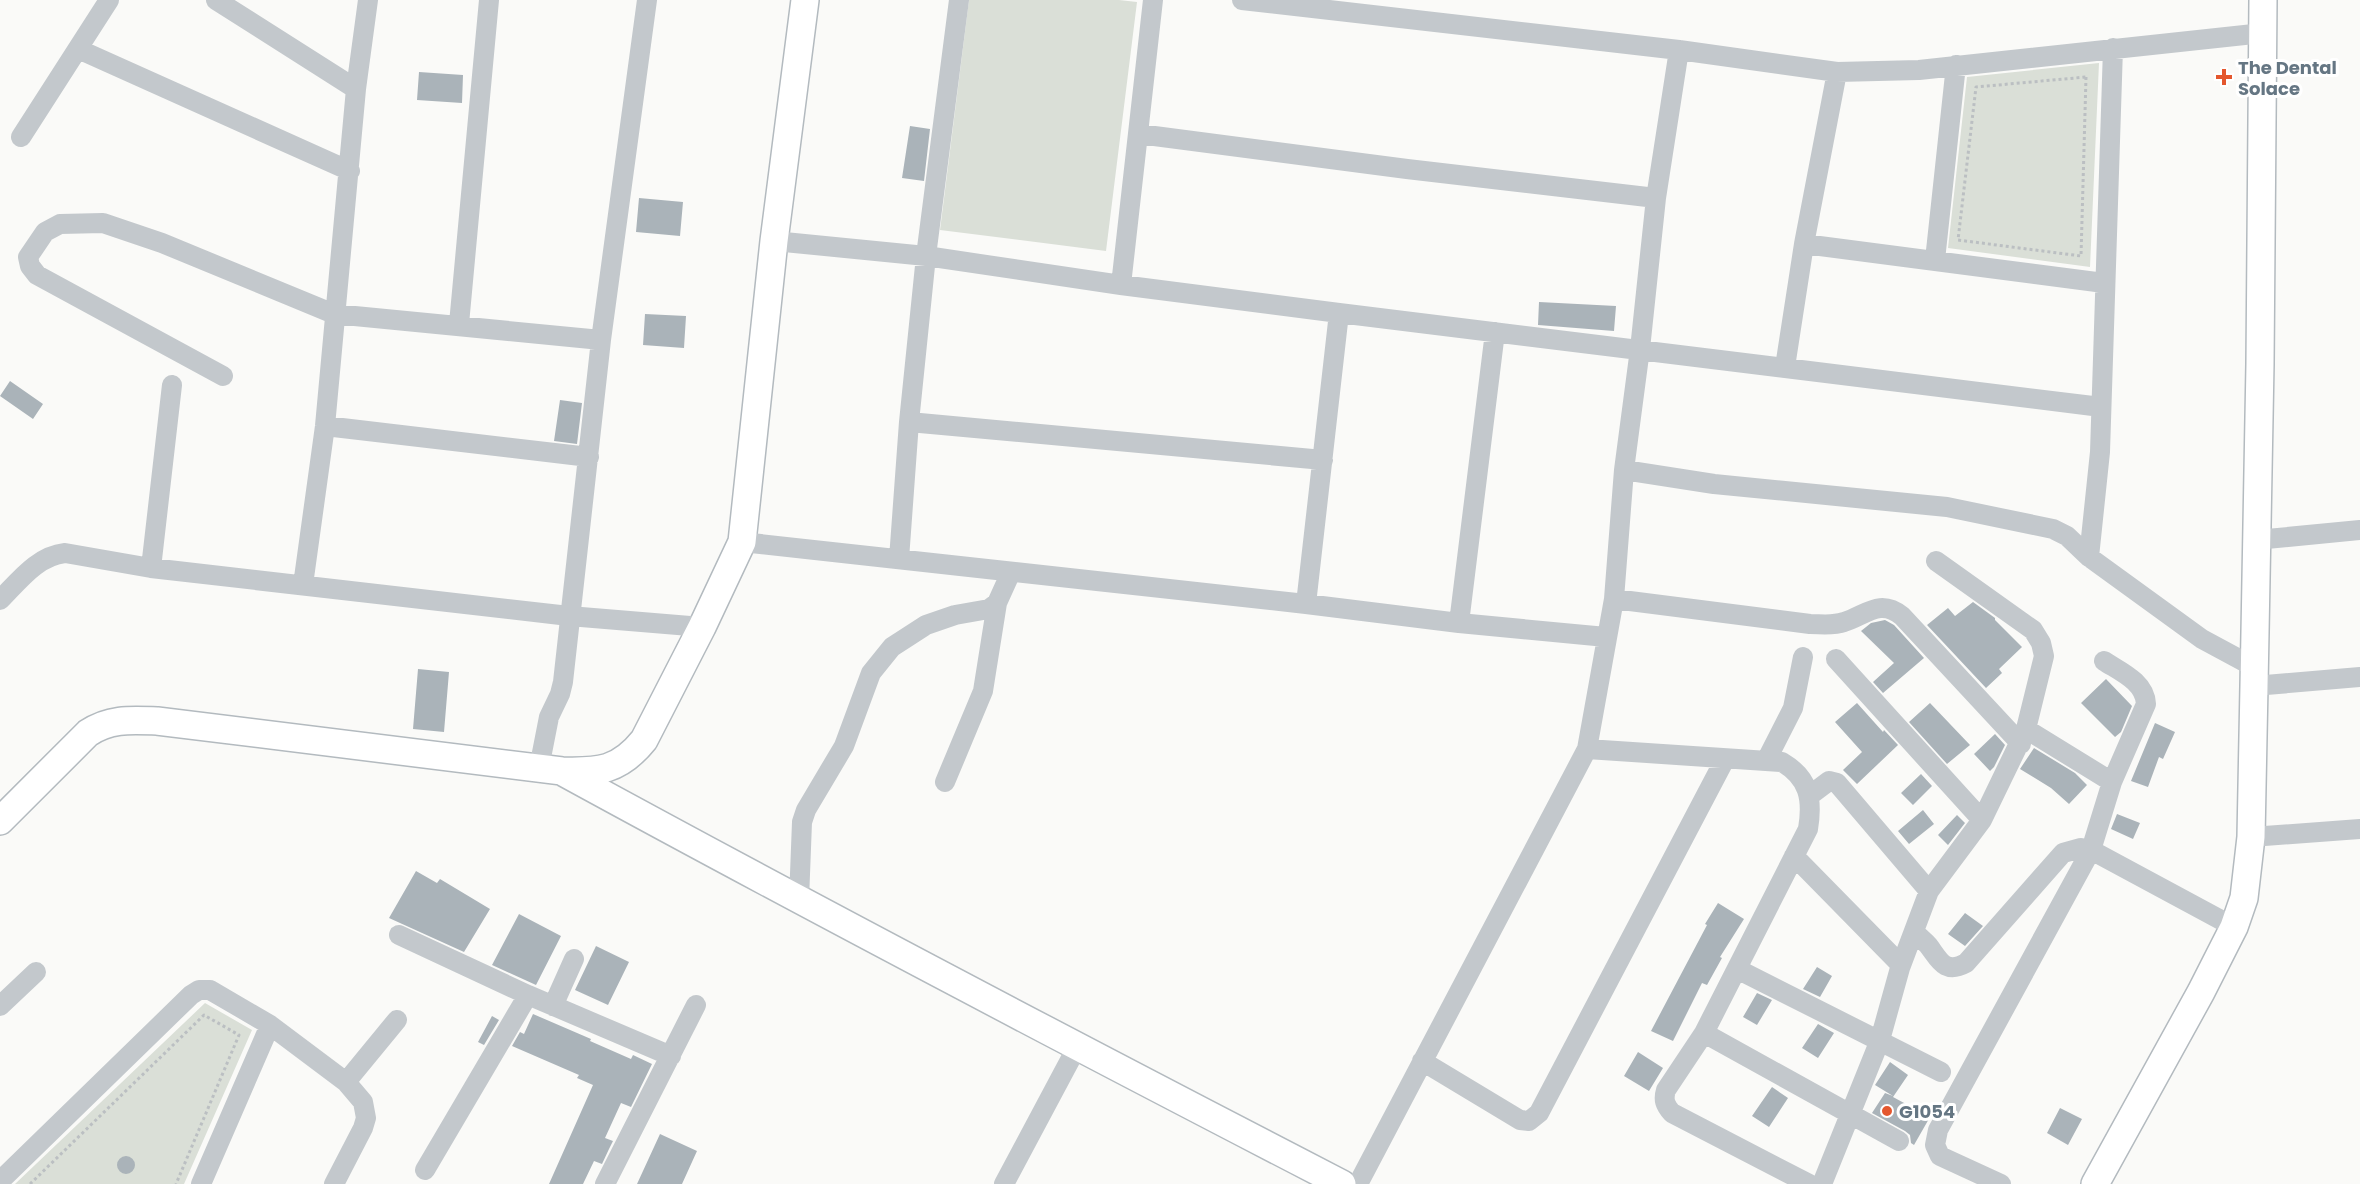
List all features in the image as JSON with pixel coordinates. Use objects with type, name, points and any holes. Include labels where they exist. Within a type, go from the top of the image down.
[{"type":"street","points":[[21,137],[109,0]]},
{"type":"street","points":[[216,0],[356,89]]},
{"type":"street","points":[[303,585],[325,426],[356,89],[369,0]]},
{"type":"street","points":[[459,324],[489,0]]},
{"type":"street","points":[[550,770],[549,717],[563,682],[600,340],[647,0]]},
{"type":"street","points":[[0,821],[88,733],[101,724],[125,719],[157,721],[550,770],[603,770],[632,756],[644,740],[702,627],[742,542],[774,241],[805,0]]},
{"type":"street","points":[[899,559],[909,422],[926,256],[959,0]]},
{"type":"street","points":[[1121,285],[1154,0]]},
{"type":"street","points":[[1242,0],[1679,51],[1837,72],[1919,70],[2263,33]]},
{"type":"street","points":[[2095,1184],[2201,992],[2234,927],[2244,898],[2251,837],[2260,364],[2263,0]]},
{"type":"street","points":[[2089,557],[2100,452],[2113,48]]},
{"type":"street","points":[[78,49],[350,171]]},
{"type":"street","points":[[1358,1184],[1587,749],[1614,599],[1624,470],[1656,198],[1679,51]]},
{"type":"street","points":[[1935,260],[1956,65]]},
{"type":"street","points":[[1785,367],[1804,244],[1837,72]]},
{"type":"street","points":[[1139,134],[1407,170],[1656,198]]},
{"type":"street","points":[[223,376],[37,275],[30,266],[28,257],[45,232],[60,224],[104,224],[162,243],[334,314],[459,324],[600,340]]},
{"type":"street","points":[[774,241],[926,256],[1121,285],[2101,407]]},
{"type":"street","points":[[1804,244],[2104,283]]},
{"type":"street","points":[[1306,604],[1339,313]]},
{"type":"street","points":[[1459,623],[1495,332]]},
{"type":"street","points":[[151,568],[172,385]]},
{"type":"street","points":[[909,422],[1323,460]]},
{"type":"street","points":[[325,426],[589,457]]},
{"type":"street","points":[[1624,470],[1714,484],[1947,507],[2053,529],[2067,536],[2089,557],[2254,677],[2360,677]]},
{"type":"street","points":[[2256,540],[2360,530]]},
{"type":"street","points":[[742,542],[1459,623],[1606,637]]},
{"type":"street","points":[[0,600],[40,561],[52,554],[65,553],[151,568],[569,616],[702,627]]},
{"type":"street","points":[[1821,1184],[1880,1040],[1901,965],[1929,891],[1982,820],[2023,737],[2044,656],[2041,643],[2033,630],[1936,561]]},
{"type":"street","points":[[945,782],[983,691],[997,603],[1011,572]]},
{"type":"street","points":[[1614,599],[1810,624],[1842,623],[1878,607],[1893,609],[2023,737],[2112,782]]},
{"type":"street","points":[[799,900],[802,822],[806,810],[844,746],[871,672],[892,647],[926,626],[955,615],[989,609],[997,603]]},
{"type":"street","points":[[1766,761],[1793,708],[1803,657]]},
{"type":"street","points":[[1836,659],[1982,820]]},
{"type":"street","points":[[2001,1184],[1940,1156],[1935,1145],[1936,1137],[2091,850],[2112,782],[2146,704],[2140,686],[2104,661]]},
{"type":"street","points":[[1587,749],[1782,762],[1794,770],[1806,786],[1810,814],[1808,829],[1704,1033],[1666,1090],[1664,1097],[1666,1106],[1672,1113],[1809,1184]]},
{"type":"street","points":[[1422,1061],[1520,1120],[1529,1121],[1539,1113],[1725,759]]},
{"type":"street","points":[[550,770],[1342,1184]]},
{"type":"street","points":[[1809,796],[1829,781],[1836,783],[1929,891]]},
{"type":"street","points":[[2251,837],[2360,829]]},
{"type":"street","points":[[1914,931],[1936,958],[1948,968],[1958,968],[2063,853],[2081,848],[2091,850],[2234,927]]},
{"type":"street","points":[[1794,856],[1901,965]]},
{"type":"street","points":[[399,935],[528,995],[670,1056]]},
{"type":"street","points":[[553,1006],[574,959]]},
{"type":"street","points":[[1737,969],[1941,1072]]},
{"type":"street","points":[[0,1006],[36,972]]},
{"type":"street","points":[[0,1181],[199,990],[210,990],[270,1025],[346,1082],[363,1102],[366,1118],[363,1128],[334,1184]]},
{"type":"street","points":[[425,1170],[528,995]]},
{"type":"street","points":[[605,1184],[696,1005]]},
{"type":"street","points":[[346,1082],[397,1020]]},
{"type":"street","points":[[201,1184],[270,1025]]},
{"type":"street","points":[[1704,1033],[1899,1141]]},
{"type":"street","points":[[1004,1184],[1077,1047]]},
{"type":"path","points":[[2086,77],[2081,256],[1958,240],[1976,87],[2086,77]]},
{"type":"path","points":[[30,1184],[204,1015],[239,1035],[176,1184]]},
{"type":"shaded area","points":[[969,0],[1137,2],[1106,251],[940,230]]},
{"type":"shaded area","points":[[2099,63],[2090,267],[1948,248],[1967,77]]},
{"type":"shaded area","points":[[205,1003],[252,1030],[184,1184],[15,1184]]},
{"type":"building","points":[[419,72],[463,75],[462,103],[417,100]]},
{"type":"building","points":[[910,126],[930,129],[924,181],[902,178]]},
{"type":"building","points":[[639,198],[683,202],[680,236],[636,232]]},
{"type":"building","points":[[1539,302],[1616,306],[1614,331],[1538,325]]},
{"type":"building","points":[[645,314],[686,316],[684,348],[643,345]]},
{"type":"building","points":[[10,381],[43,404],[33,419],[0,396]]},
{"type":"building","points":[[560,400],[582,403],[577,444],[554,441]]},
{"type":"building","points":[[1973,602],[1995,618],[2022,647],[1999,669],[2002,673],[1986,688],[1927,625],[1948,608],[1955,616]]},
{"type":"building","points":[[1885,620],[1894,625],[1924,658],[1883,693],[1873,682],[1894,663],[1861,631],[1871,623]]},
{"type":"building","points":[[418,669],[449,672],[444,732],[413,729]]},
{"type":"building","points":[[2106,679],[2132,706],[2121,732],[2115,737],[2081,703]]},
{"type":"building","points":[[1857,703],[1898,745],[1857,784],[1843,770],[1862,752],[1835,722]]},
{"type":"building","points":[[1930,703],[1970,745],[1947,764],[1909,722]]},
{"type":"building","points":[[2155,723],[2175,732],[2163,759],[2159,757],[2148,787],[2131,781]]},
{"type":"building","points":[[1995,734],[2005,745],[1990,771],[1974,754]]},
{"type":"building","points":[[2034,748],[2075,773],[2087,785],[2069,804],[2051,788],[2020,769]]},
{"type":"building","points":[[1921,774],[1932,786],[1913,805],[1901,793]]},
{"type":"building","points":[[1923,810],[1934,824],[1909,844],[1898,831]]},
{"type":"building","points":[[2117,814],[2140,823],[2133,839],[2111,829]]},
{"type":"building","points":[[1957,815],[1965,823],[1948,845],[1938,835]]},
{"type":"building","points":[[416,871],[437,883],[440,879],[490,909],[464,952],[389,918]]},
{"type":"building","points":[[1718,903],[1744,919],[1720,957],[1722,958],[1707,985],[1702,983],[1673,1041],[1651,1031]]},
{"type":"building","points":[[1965,913],[1983,926],[1965,946],[1948,934]]},
{"type":"building","points":[[519,914],[561,936],[536,985],[492,965]]},
{"type":"building","points":[[596,946],[629,962],[608,1005],[575,990]]},
{"type":"building","points":[[1817,967],[1832,976],[1820,997],[1803,989]]},
{"type":"building","points":[[1757,993],[1772,1000],[1757,1025],[1743,1017]]},
{"type":"building","points":[[533,1014],[631,1059],[633,1055],[652,1064],[631,1107],[621,1103],[605,1138],[613,1141],[602,1164],[594,1161],[583,1184],[549,1184],[593,1085],[577,1078],[579,1075],[512,1046],[520,1032],[524,1034]]},
{"type":"building","points":[[492,1016],[499,1020],[484,1045],[478,1042]]},
{"type":"building","points":[[1818,1024],[1834,1033],[1818,1058],[1802,1048]]},
{"type":"building","points":[[1638,1052],[1663,1068],[1649,1091],[1624,1076]]},
{"type":"building","points":[[1890,1062],[1908,1075],[1893,1097],[1930,1117],[1914,1145],[1911,1143],[1910,1135],[1905,1131],[1872,1113],[1885,1093],[1893,1096],[1875,1085]]},
{"type":"building","points":[[1772,1087],[1788,1098],[1769,1127],[1752,1116]]},
{"type":"building","points":[[2060,1108],[2082,1119],[2068,1145],[2047,1133]]},
{"type":"building","points":[[660,1134],[697,1151],[682,1184],[637,1184]]},
{"type":"building","points":[[126,1156],[132,1159],[135,1165],[132,1171],[126,1174],[120,1171],[117,1165],[120,1159]]},
{"type":"place","name":"The Dental Solace","points":[[2224,77]]},
{"type":"place","name":"G1054","points":[[1887,1111]]}]
